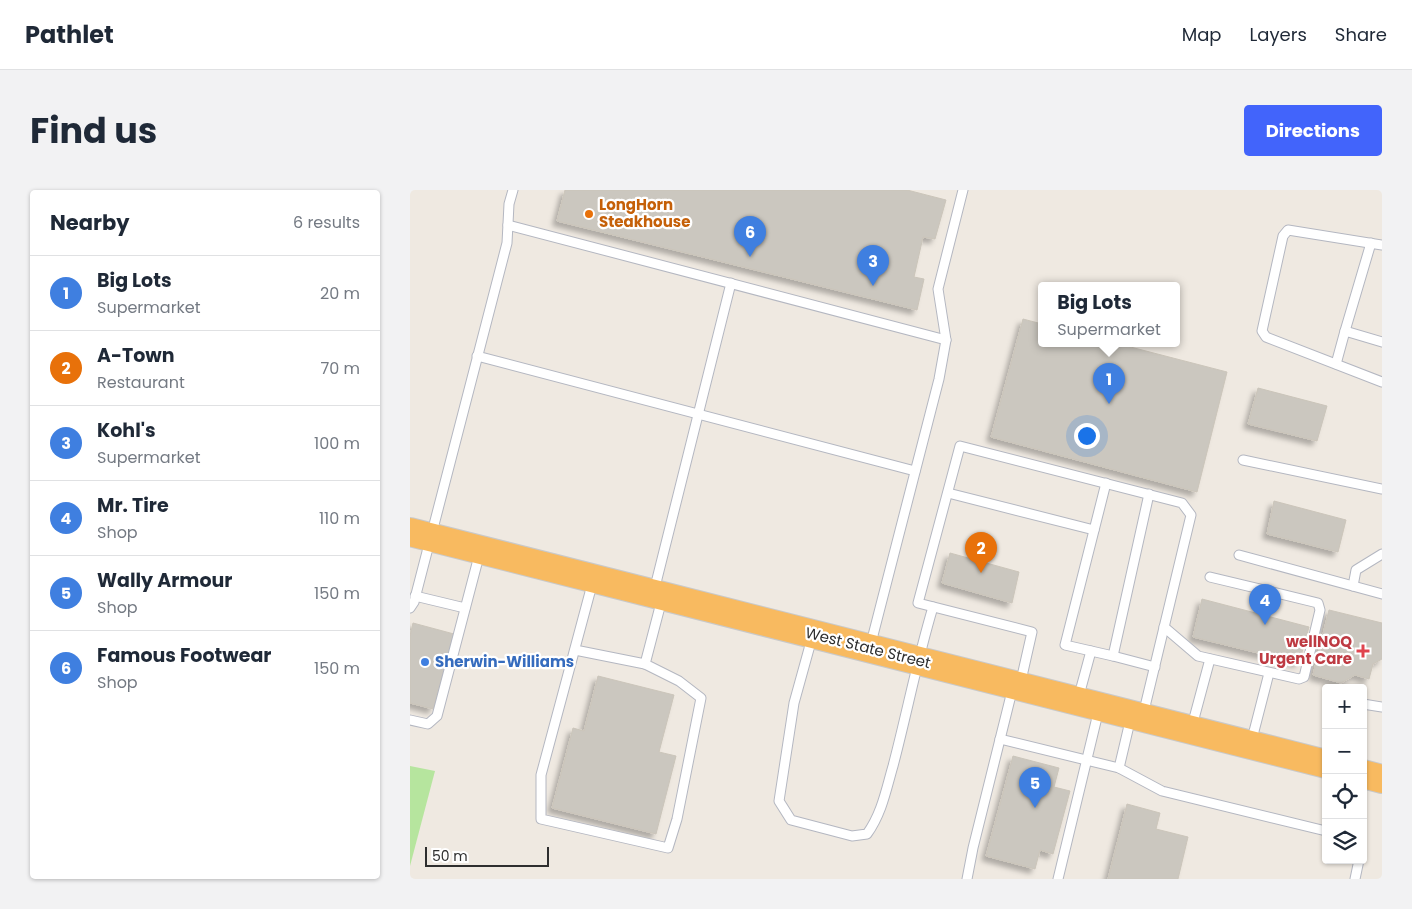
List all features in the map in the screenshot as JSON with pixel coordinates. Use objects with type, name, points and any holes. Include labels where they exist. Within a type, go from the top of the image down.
[{"type":"highway","name":"West State Street","points":[[420,534],[1322,763]]},
{"type":"highway","points":[[1367,775],[1382,779]]},
{"type":"lane","points":[[410,608],[415,596],[420,534],[477,356],[507,242],[513,190]]},
{"type":"lane","points":[[870,648],[946,340],[938,289],[963,190]]},
{"type":"lane","points":[[508,225],[946,340]]},
{"type":"lane","points":[[1382,245],[1288,230],[1283,236],[1262,331],[1266,337],[1382,382]]},
{"type":"lane","points":[[1336,364],[1371,243]]},
{"type":"lane","points":[[645,664],[658,595],[699,413],[731,283]]},
{"type":"lane","points":[[1345,331],[1382,342]]},
{"type":"lane","points":[[477,356],[915,471]]},
{"type":"lane","points":[[967,879],[1000,739],[1032,632],[918,603],[960,446],[1182,503],[1191,514],[1154,667],[1119,768]]},
{"type":"lane","points":[[1243,460],[1382,489]]},
{"type":"lane","points":[[1106,483],[1065,645],[1154,667]]},
{"type":"lane","points":[[948,493],[1094,530]]},
{"type":"lane","points":[[1113,656],[1149,494]]},
{"type":"lane","points":[[410,720],[428,724],[437,716],[480,550]]},
{"type":"lane","points":[[1353,586],[1356,570],[1382,554]]},
{"type":"lane","points":[[1238,555],[1382,594]]},
{"type":"lane","points":[[1164,627],[1193,652],[1210,659],[1299,679],[1304,677],[1320,610],[1318,603],[1210,577]]},
{"type":"lane","points":[[575,650],[645,664],[679,681],[701,698],[677,819],[668,848],[541,819],[541,775],[594,578]]},
{"type":"lane","points":[[415,596],[465,608]]},
{"type":"lane","points":[[813,634],[794,703],[779,801],[792,820],[852,836],[867,834],[878,819],[905,721],[917,660],[933,607]]},
{"type":"lane","points":[[1058,879],[1088,760],[1088,704],[1091,651]]},
{"type":"lane","points":[[1191,730],[1210,659]]},
{"type":"lane","points":[[1251,745],[1269,673]]},
{"type":"lane","points":[[1367,705],[1382,707]]},
{"type":"lane","points":[[1000,739],[1119,768],[1162,790],[1322,830]]},
{"type":"lane","points":[[1355,879],[1358,864]]},
{"type":"green space","points":[[410,766],[435,771],[410,866]]},
{"type":"building","points":[[565,190],[907,190],[946,200],[935,239],[923,237],[914,277],[924,279],[917,310],[557,221]]},
{"type":"building","points":[[1023,319],[1038,323],[1038,347],[1130,347],[1227,372],[1197,492],[991,437]]},
{"type":"building","points":[[1258,388],[1327,406],[1317,441],[1248,424]]},
{"type":"building","points":[[1274,501],[1346,520],[1338,552],[1267,534]]},
{"type":"building","points":[[950,553],[1019,572],[1012,603],[942,583]]},
{"type":"building","points":[[1202,599],[1309,627],[1299,663],[1193,637]]},
{"type":"building","points":[[1329,610],[1382,623],[1382,659],[1373,664],[1369,679],[1355,675],[1341,683],[1313,675]]},
{"type":"building","points":[[413,623],[454,634],[433,709],[410,703],[410,636]]},
{"type":"building","points":[[598,676],[674,695],[659,752],[676,756],[656,834],[552,808],[573,728],[584,731]]},
{"type":"building","points":[[1013,756],[1059,768],[1054,787],[1070,791],[1053,854],[1040,850],[1035,869],[986,856]]},
{"type":"building","points":[[1127,804],[1160,813],[1156,829],[1188,837],[1178,879],[1108,879]]},
{"type":"place","name":"LongHorn Steakhouse","points":[[589,214]]},
{"type":"place","name":"Famous Footwear","points":[[750,257]]},
{"type":"place","name":"Kohl's","points":[[873,286]]},
{"type":"place","name":"Big Lots","points":[[1109,404]]},
{"type":"place","name":"A-Town","points":[[981,573]]},
{"type":"place","name":"Mr. Tire","points":[[1265,625]]},
{"type":"place","name":"wellNOQ Urgent Care","points":[[1363,651]]},
{"type":"place","name":"Sherwin-Williams","points":[[425,662]]},
{"type":"place","name":"Wally Armour","points":[[1035,808]]}]
